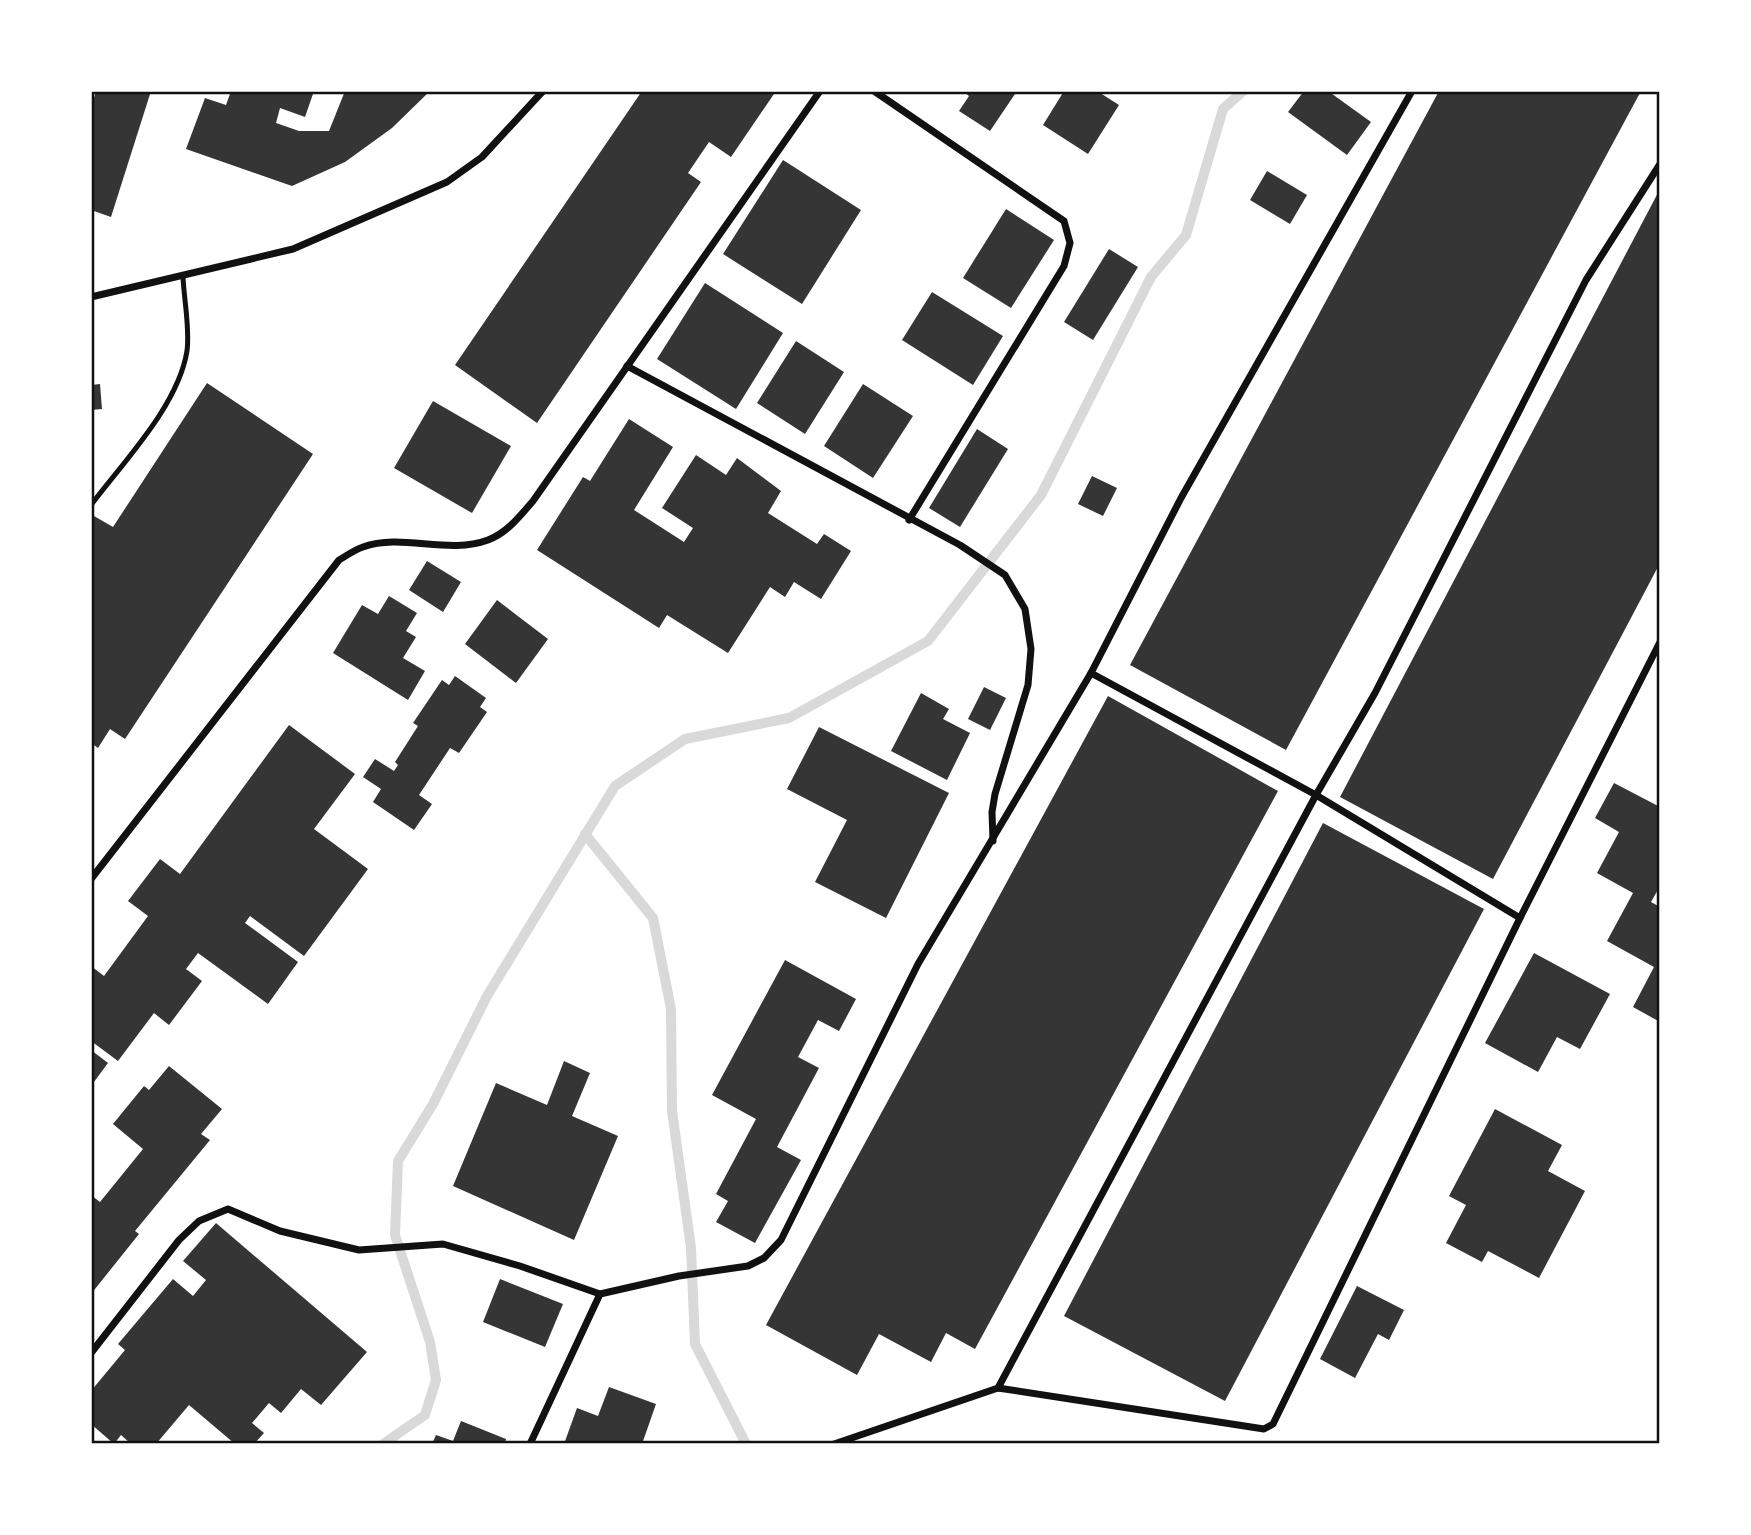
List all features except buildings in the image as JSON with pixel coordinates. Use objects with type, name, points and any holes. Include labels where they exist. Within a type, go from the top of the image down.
[{"type":"street","points":[[91,297],[293,249],[447,183],[482,157],[544,91]]},
{"type":"street","points":[[91,879],[339,560],[362,547],[382,543],[472,543],[489,540],[510,526],[533,501],[820,91]]},
{"type":"street","points":[[874,91],[1064,220],[1070,243],[1064,266],[909,520]]},
{"type":"street","points":[[91,1353],[179,1240],[199,1221],[229,1209],[280,1231],[359,1250],[443,1244],[520,1266],[600,1294],[679,1276],[748,1266],[764,1258],[781,1240],[918,964],[1091,673],[1181,498],[1412,91]]},
{"type":"street","points":[[998,1388],[1316,795],[1375,693],[1587,280],[1660,164]]},
{"type":"street","points":[[627,366],[909,520],[960,545],[1005,575],[1026,609],[1031,649],[1028,685],[995,794],[992,812],[993,841]]},
{"type":"street","points":[[834,1444],[998,1388],[1264,1429],[1273,1424],[1520,918],[1660,642]]},
{"type":"street","points":[[1091,673],[1316,795],[1520,918]]},
{"type":"street","points":[[530,1444],[600,1294]]},
{"type":"lane","points":[[91,505],[172,396],[183,371],[188,348],[183,276]]},
{"type":"waterway","points":[[383,1444],[425,1415],[436,1380],[430,1342],[395,1235],[398,1161],[433,1104],[487,996],[615,786],[685,739],[789,718],[928,641],[1041,495],[1151,277],[1186,235],[1223,109],[1243,91]]},
{"type":"waterway","points":[[585,834],[653,918],[671,1009],[672,1111],[691,1248],[695,1344],[746,1444]]}]
